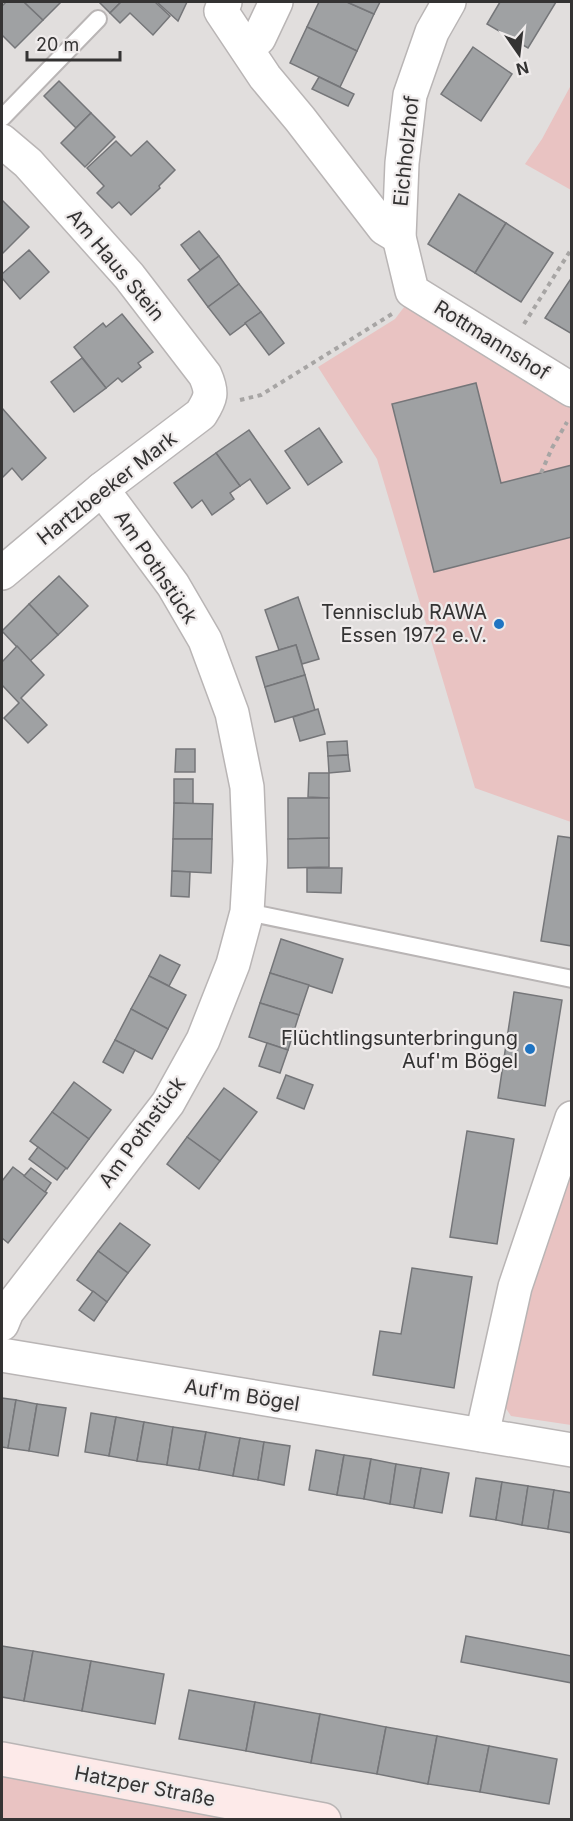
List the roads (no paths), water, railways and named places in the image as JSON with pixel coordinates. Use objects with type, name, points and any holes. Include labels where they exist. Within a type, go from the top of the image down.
[{"type":"main road","name":"Hatzper Straße","points":[[2,1760],[324,1820]]},
{"type":"street","name":"Eichholzhof","points":[[225,2],[220,11],[265,77],[384,228],[399,237]]},
{"type":"street","points":[[248,49],[259,38],[276,2]]},
{"type":"street","name":"Eichholzhof","points":[[412,291],[399,237],[402,163],[410,95],[432,32],[449,2]]},
{"type":"street","name":"Am Haus Stein","points":[[2,141],[28,163],[129,276],[205,375],[211,387],[209,401]]},
{"type":"street","name":"Rottmannshof","points":[[412,291],[572,390]]},
{"type":"street","name":"Hartzbeeker Mark","points":[[2,573],[102,489],[201,414],[209,401]]},
{"type":"street","name":"Am Pothstück","points":[[2,1324],[7,1311],[168,1103],[203,1040],[233,964],[247,912],[250,861],[247,787],[232,713],[205,640],[173,585],[102,489]]},
{"type":"street","points":[[482,1435],[515,1287],[572,1118]]},
{"type":"street","name":"Auf'm Bögel","points":[[2,1355],[572,1450]]},
{"type":"lane","points":[[2,118],[98,19]]},
{"type":"lane","points":[[247,912],[572,979]]},
{"type":"place","name":"Tennisclub RAWA Essen 1972 e.V.","points":[[499,624]]},
{"type":"place","name":"Flüchtlingsunterbringung Auf'm Bögel","points":[[530,1049]]}]
